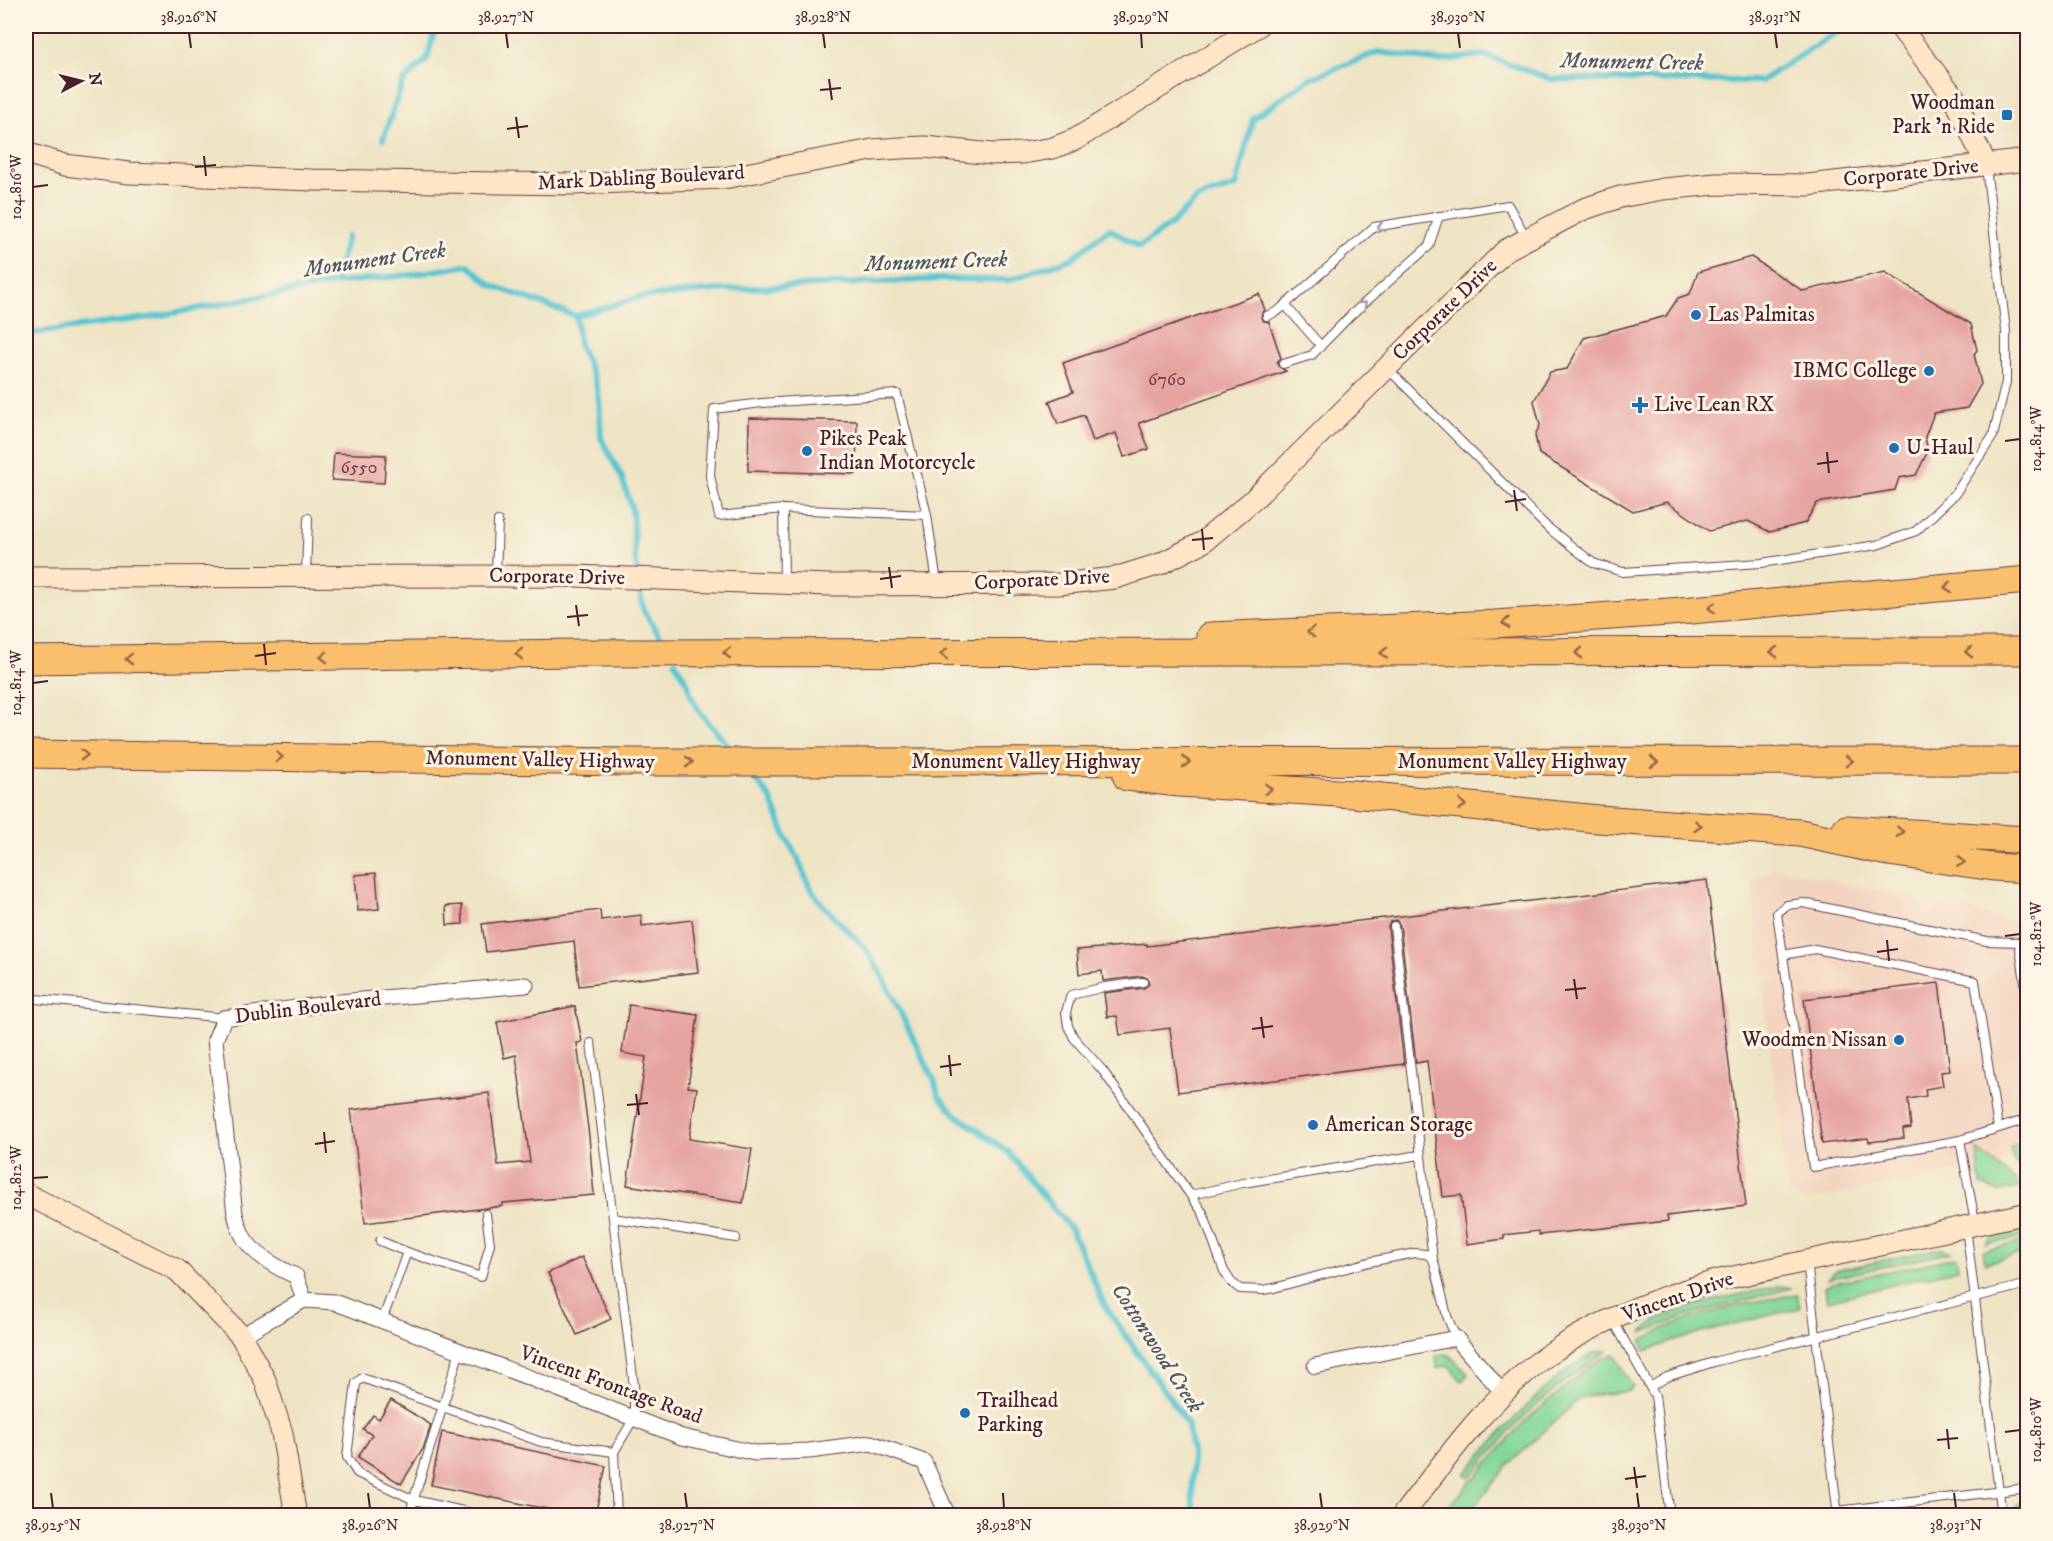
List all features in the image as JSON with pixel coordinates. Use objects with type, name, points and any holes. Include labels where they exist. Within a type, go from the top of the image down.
[{"type":"highway","points":[[1003,654],[1191,637],[1495,624],[1669,612],[2028,580]]},
{"type":"highway","points":[[26,660],[578,653],[2028,651]]},
{"type":"highway","name":"Monument Valley Highway","points":[[26,754],[631,762],[2028,761]]},
{"type":"highway","points":[[1022,763],[1179,783],[1353,794],[1598,819],[1800,833],[1888,852],[1993,867],[2028,869]]},
{"type":"highway","points":[[1800,833],[1831,828],[2028,840]]},
{"type":"street","name":"Mark Dabling Boulevard","points":[[26,153],[64,165],[129,173],[312,180],[572,184],[724,178],[872,150],[900,148],[925,147],[992,154],[1023,153],[1053,148],[1076,139],[1258,26]]},
{"type":"street","points":[[1899,26],[1954,97],[1986,165]]},
{"type":"street","name":"Corporate Drive","points":[[26,577],[575,576],[784,583],[937,584],[1059,584],[1115,578],[1160,564],[1203,542],[1253,500],[1506,250],[1584,209],[1620,197],[1663,189],[1716,184],[1808,184],[2028,160]]},
{"type":"street","name":"Dublin Boulevard","points":[[304,1300],[296,1276],[261,1256],[249,1244],[244,1238],[235,1214],[215,1040],[224,1018],[340,1002],[526,985]]},
{"type":"street","points":[[26,1194],[177,1270],[241,1336],[266,1380],[282,1433],[296,1515]]},
{"type":"street","name":"Vincent Drive","points":[[1402,1515],[1503,1393],[1545,1357],[1613,1319],[1648,1303],[1695,1287],[2028,1213]]},
{"type":"street","points":[[241,1336],[304,1300]]},
{"type":"street","name":"Vincent Frontage Road","points":[[304,1300],[334,1302],[682,1437],[755,1453],[809,1451],[871,1443],[924,1462],[948,1515]]},
{"type":"street","points":[[1315,1366],[1456,1338],[1503,1393]]},
{"type":"lane","points":[[1387,367],[1547,527],[1593,563],[1623,572],[1761,563],[1877,545],[1916,531],[1932,516],[1955,494],[1993,436],[2006,382],[2006,330],[1986,165]]},
{"type":"lane","points":[[1267,316],[1278,311],[1374,227],[1508,205],[1527,239]]},
{"type":"lane","points":[[1283,364],[1312,356],[1351,315],[1428,246],[1438,216]]},
{"type":"lane","points":[[1285,305],[1321,346]]},
{"type":"lane","points":[[927,515],[783,509],[719,516],[710,476],[714,409],[897,394],[927,515],[937,584]]},
{"type":"lane","points":[[783,509],[784,583]]},
{"type":"lane","points":[[306,577],[308,518]]},
{"type":"lane","points":[[496,576],[498,521]]},
{"type":"lane","points":[[2028,1002],[2019,942],[1987,941],[1803,903],[1787,905],[1777,913],[1813,1167],[1960,1140],[2028,1119]]},
{"type":"lane","points":[[1394,926],[1433,1259],[1447,1316],[1456,1338]]},
{"type":"lane","points":[[1783,955],[1815,949],[1975,981],[1998,1128]]},
{"type":"lane","points":[[1143,982],[1105,987],[1071,995],[1066,1012],[1068,1026],[1074,1038],[1103,1071],[1203,1213],[1224,1270],[1231,1282],[1240,1289],[1263,1290],[1369,1262],[1415,1253],[1426,1254],[1433,1259]]},
{"type":"lane","points":[[26,998],[224,1018]]},
{"type":"lane","points":[[591,1043],[634,1386],[634,1418],[614,1452],[617,1515]]},
{"type":"lane","points":[[1960,1140],[1971,1225],[1975,1297],[2002,1515]]},
{"type":"lane","points":[[1191,1195],[1243,1182],[1420,1155]]},
{"type":"lane","points":[[380,1241],[481,1276],[490,1244],[486,1214]]},
{"type":"lane","points":[[613,1218],[736,1239]]},
{"type":"lane","points":[[382,1321],[407,1252]]},
{"type":"lane","points":[[1807,1261],[1838,1513],[2028,1488]]},
{"type":"lane","points":[[1650,1386],[1667,1377],[1696,1367],[2028,1284]]},
{"type":"lane","points":[[1613,1319],[1640,1372],[1650,1386],[1656,1402],[1670,1515]]},
{"type":"lane","points":[[416,1515],[412,1505],[460,1350]]},
{"type":"lane","points":[[485,1515],[414,1500],[357,1473],[347,1456],[356,1383],[362,1378],[541,1442],[614,1452]]},
{"type":"shaded area","name":"Woodmen Nissan","points":[[1776,868],[2022,923],[2028,929],[2027,1151],[1993,1165],[1805,1201],[1788,1193],[1751,880]]},
{"type":"green space","points":[[2025,1142],[2027,1173],[2014,1162],[2010,1147]]},
{"type":"green space","points":[[1977,1150],[2024,1187],[1999,1192],[1981,1185]]},
{"type":"green space","points":[[2027,1230],[2027,1237],[1986,1244],[1993,1237]]},
{"type":"green space","points":[[2027,1241],[2027,1252],[1985,1263],[1983,1251]]},
{"type":"green space","points":[[1935,1249],[1951,1252],[1828,1279],[1835,1271]]},
{"type":"green space","points":[[1956,1257],[1958,1269],[1827,1301],[1825,1287],[1833,1283]]},
{"type":"green space","points":[[1779,1286],[1792,1288],[1690,1314],[1642,1333],[1651,1324],[1684,1309]]},
{"type":"green space","points":[[1797,1294],[1800,1308],[1701,1332],[1645,1351],[1641,1341],[1676,1323],[1696,1316],[1737,1305]]},
{"type":"green space","points":[[1607,1351],[1560,1385],[1518,1422],[1469,1478],[1465,1474],[1511,1422],[1552,1382],[1591,1355]]},
{"type":"green space","points":[[1614,1354],[1633,1387],[1629,1389],[1630,1391],[1585,1396],[1579,1399],[1509,1464],[1467,1515],[1441,1515],[1524,1422],[1584,1371],[1601,1359]]},
{"type":"green space","points":[[1449,1355],[1468,1374],[1462,1381],[1448,1365],[1437,1368],[1436,1356]]},
{"type":"green space","points":[[2027,1501],[2027,1515],[2018,1515],[2015,1512],[2017,1505]]},
{"type":"building","points":[[1751,257],[1803,291],[1885,272],[1971,324],[1977,350],[1974,354],[1981,384],[1967,408],[1934,413],[1925,437],[1928,451],[1916,475],[1899,478],[1895,490],[1817,503],[1805,523],[1770,532],[1748,521],[1709,531],[1667,502],[1633,511],[1539,454],[1535,435],[1540,425],[1534,401],[1550,372],[1567,369],[1584,338],[1666,316],[1678,298],[1690,294],[1698,272]]},
{"type":"building","points":[[1259,294],[1265,310],[1261,318],[1269,322],[1281,358],[1277,362],[1278,366],[1286,371],[1139,423],[1149,449],[1124,457],[1116,433],[1093,441],[1084,415],[1058,424],[1049,401],[1073,392],[1063,363]]},
{"type":"building","points":[[749,418],[857,421],[856,474],[748,471]]},
{"type":"building","points":[[334,453],[386,455],[384,483],[332,480]]},
{"type":"building","points":[[376,873],[379,909],[358,911],[355,875]]},
{"type":"building","points":[[1707,880],[1746,1206],[1667,1216],[1668,1221],[1539,1235],[1538,1231],[1504,1235],[1504,1239],[1467,1244],[1461,1195],[1443,1197],[1427,1061],[1416,1063],[1400,925],[1396,920],[1390,922],[1388,927],[1404,1064],[1178,1092],[1170,1028],[1120,1035],[1117,1016],[1107,1017],[1104,993],[1144,988],[1149,984],[1147,978],[1142,976],[1103,981],[1102,971],[1079,974],[1077,950],[1147,944],[1147,946]]},
{"type":"building","points":[[462,905],[463,924],[447,925],[446,906]]},
{"type":"building","points":[[600,910],[601,920],[641,915],[642,926],[692,920],[698,972],[579,986],[574,941],[486,952],[482,924]]},
{"type":"building","points":[[1939,983],[1950,1071],[1941,1072],[1943,1086],[1925,1089],[1926,1096],[1908,1099],[1911,1128],[1903,1129],[1904,1138],[1869,1142],[1868,1138],[1822,1144],[1804,999]]},
{"type":"building","points":[[629,1005],[698,1015],[688,1087],[697,1088],[689,1139],[752,1149],[743,1203],[627,1185],[646,1057],[622,1053]]},
{"type":"building","points":[[575,1006],[582,1042],[577,1043],[594,1195],[503,1203],[503,1206],[365,1223],[351,1110],[489,1093],[498,1165],[530,1162],[516,1055],[504,1058],[497,1022]]},
{"type":"building","points":[[582,1257],[611,1319],[577,1335],[548,1273]]},
{"type":"building","points":[[391,1400],[431,1425],[423,1449],[401,1484],[358,1457],[372,1435],[363,1429],[373,1415],[379,1419]]},
{"type":"building","points":[[442,1432],[606,1466],[595,1515],[576,1515],[431,1485]]},
{"type":"waterway","points":[[383,139],[403,82],[427,59],[436,26]]},
{"type":"waterway","name":"Monument Creek","points":[[26,334],[152,317],[335,283],[416,274],[468,265],[491,285],[576,316],[641,297],[716,290],[943,279],[1009,280],[1071,259],[1109,229],[1139,247],[1171,224],[1198,198],[1236,186],[1253,118],[1309,79],[1378,52],[1439,61],[1483,55],[1551,79],[1761,81],[1846,26]]},
{"type":"waterway","points":[[335,283],[347,237]]},
{"type":"waterway","name":"Cottonwood Creek","points":[[576,316],[579,345],[595,380],[599,399],[601,438],[622,478],[632,509],[635,557],[644,611],[665,645]]},
{"type":"waterway","name":"Cottonwood Creek","points":[[675,662],[688,684],[699,711],[734,753]]},
{"type":"waterway","name":"Cottonwood Creek","points":[[748,770],[771,799],[810,888],[821,903],[865,948],[883,977],[934,1080],[939,1096],[955,1114],[1008,1152],[1072,1231],[1105,1306],[1187,1423],[1192,1451],[1193,1516]]},
{"type":"place","name":"Woodman Park 'n Ride","points":[[2007,115]]},
{"type":"place","name":"Las Palmitas","points":[[1696,315]]},
{"type":"place","name":"IBMC College","points":[[1929,371]]},
{"type":"place","name":"Live Lean RX","points":[[1640,405]]},
{"type":"place","name":"U-Haul","points":[[1894,448]]},
{"type":"place","name":"Pikes Peak Indian Motorcycle","points":[[807,451]]},
{"type":"place","name":"Woodmen Nissan","points":[[1899,1040]]},
{"type":"place","name":"American Storage","points":[[1313,1125]]},
{"type":"place","name":"Trailhead Parking","points":[[965,1413]]}]
